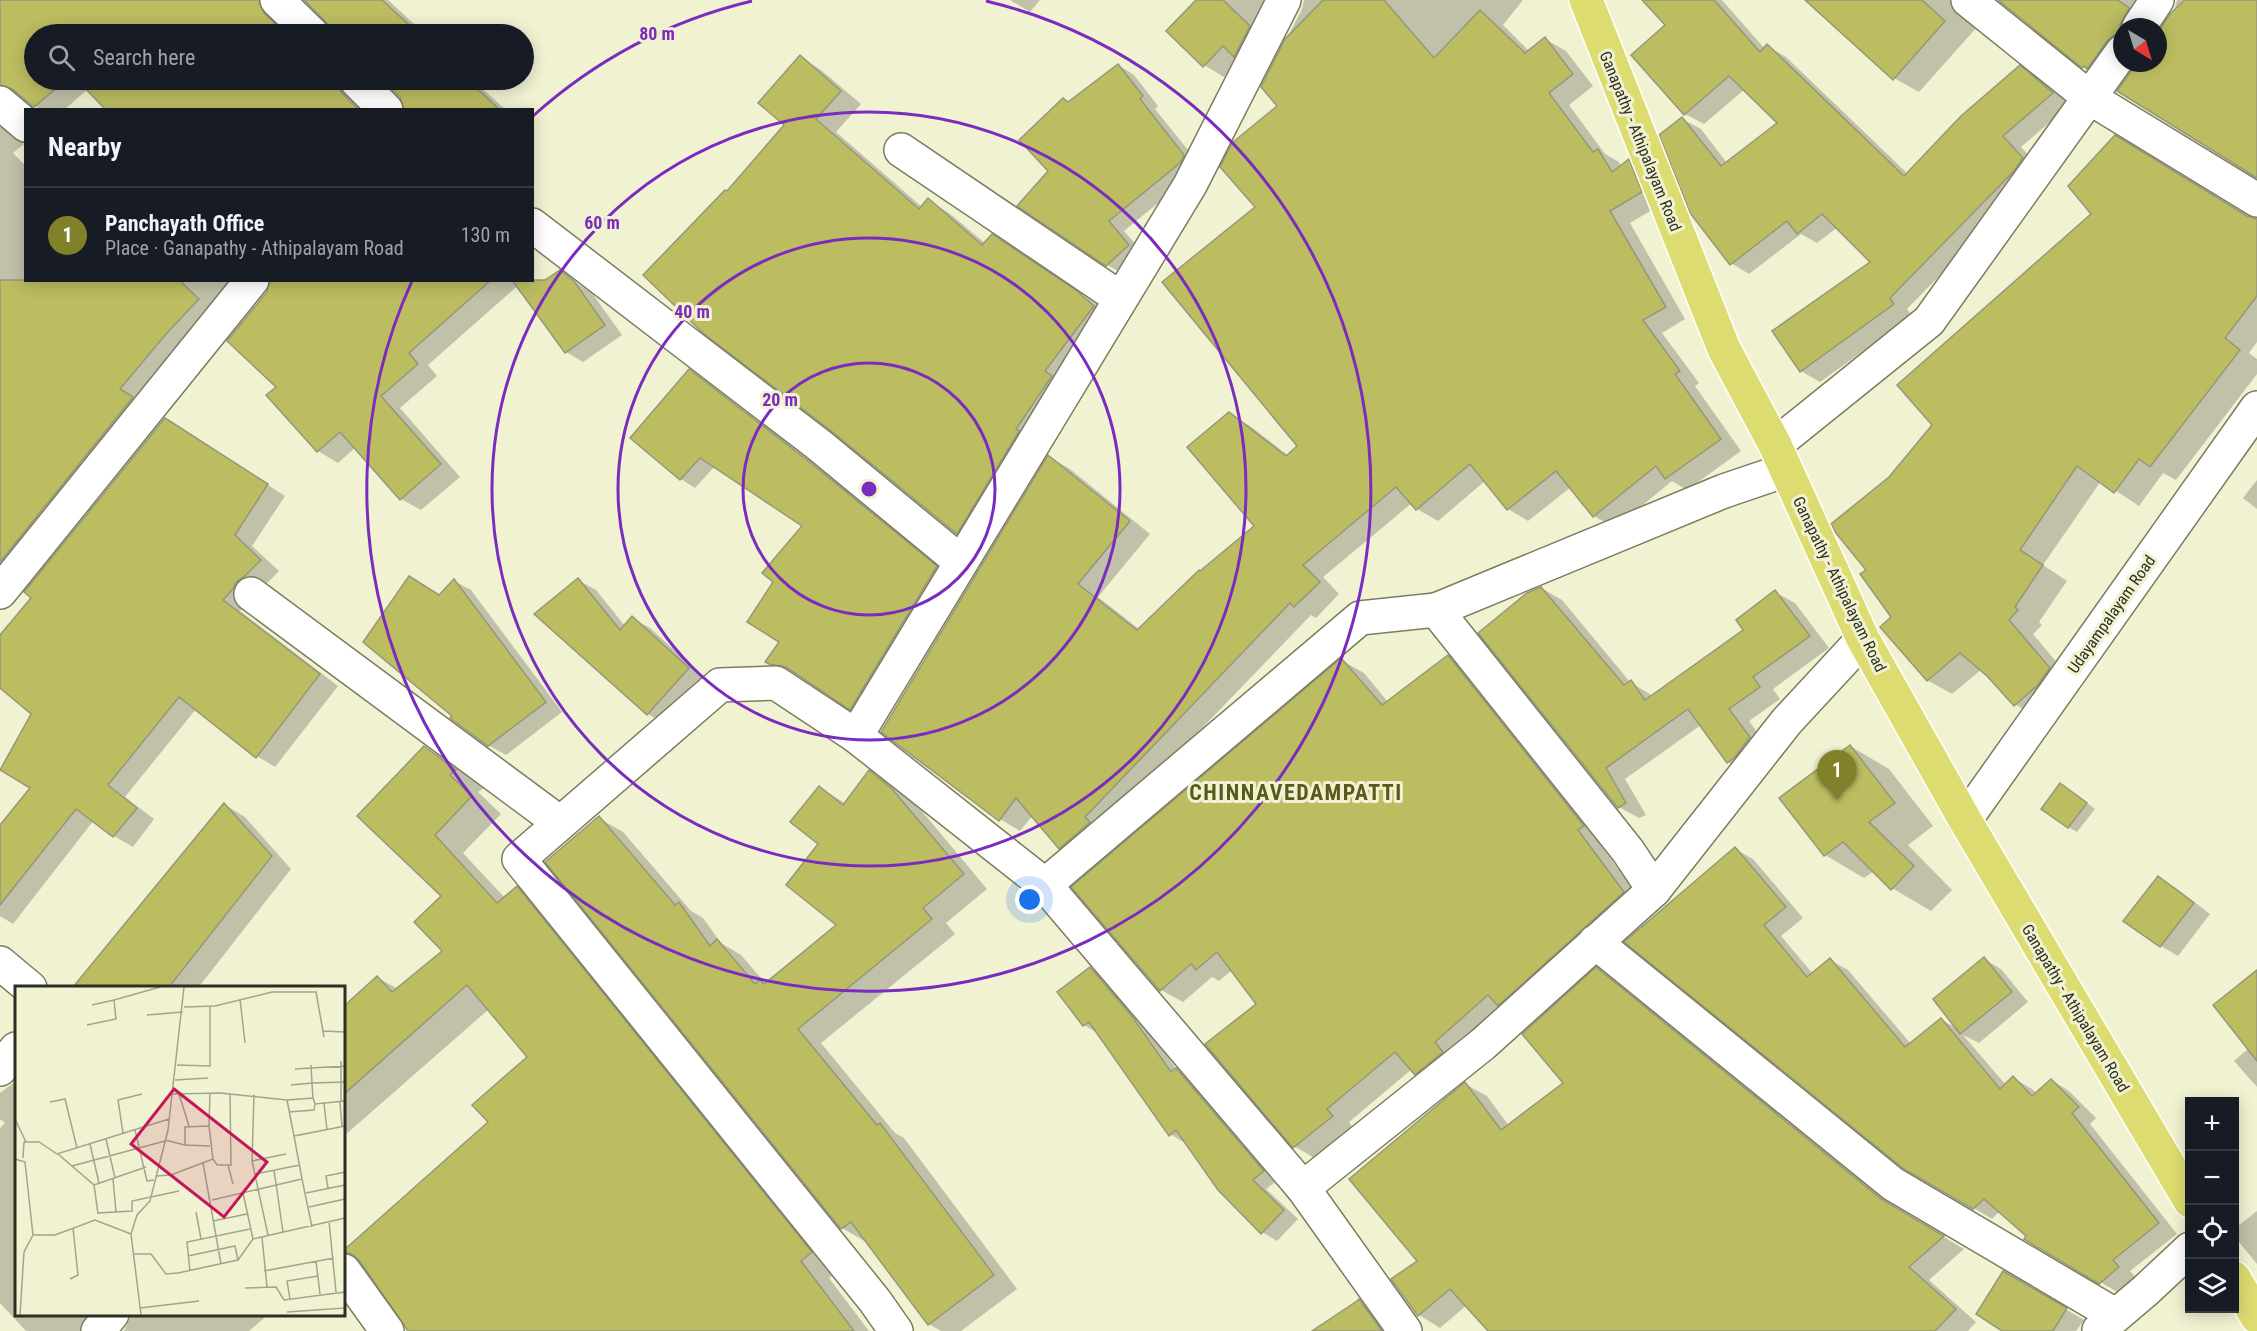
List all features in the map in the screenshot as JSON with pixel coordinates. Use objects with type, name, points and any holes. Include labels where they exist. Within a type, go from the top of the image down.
[{"type":"main road","name":"Ganapathy - Athipalayam Road","points":[[1586,0],[1724,349],[1781,458],[1863,639],[1965,820],[2185,1193]]},
{"type":"main road","points":[[2239,1285],[2257,1317]]},
{"type":"street","points":[[277,0],[302,24]]},
{"type":"street","points":[[856,736],[1190,185],[1284,0]]},
{"type":"street","points":[[1968,0],[2090,98],[2257,200]]},
{"type":"street","points":[[2145,18],[2157,0]]},
{"type":"street","points":[[1045,885],[1360,618],[1436,610],[1724,491],[1781,458],[1929,321],[2113,64]]},
{"type":"street","points":[[366,90],[384,108]]},
{"type":"street","points":[[0,104],[24,123]]},
{"type":"street","points":[[901,150],[1120,298]]},
{"type":"street","points":[[534,227],[819,445],[961,562]]},
{"type":"street","points":[[3,583],[250,282]]},
{"type":"street","name":"Udayampalayam Road","points":[[1965,820],[2257,408]]},
{"type":"street","points":[[251,594],[560,823]]},
{"type":"street","points":[[1436,610],[1628,851],[1654,890]]},
{"type":"street","points":[[1303,1188],[1483,1044],[1654,890],[1787,721],[1863,639]]},
{"type":"street","points":[[896,1331],[876,1301],[519,859],[720,685],[776,683],[856,736],[1045,885],[1303,1188],[1405,1331]]},
{"type":"street","points":[[1595,942],[1893,1184],[2106,1323],[2185,1254]]},
{"type":"street","points":[[0,963],[29,986]]},
{"type":"street","points":[[0,1069],[15,1050]]},
{"type":"street","points":[[345,1272],[387,1331]]},
{"type":"street","points":[[98,1331],[110,1316]]},
{"type":"building","points":[[0,0],[259,0],[264,13],[276,24],[24,24],[24,90],[54,90],[34,107],[12,89],[0,85]]},
{"type":"building","points":[[304,0],[382,0],[408,24],[327,24]]},
{"type":"building","points":[[1196,0],[1223,0],[1250,26],[1234,57],[1223,46],[1203,67],[1166,31]]},
{"type":"building","points":[[1323,0],[1384,0],[1434,58],[1480,10],[1525,53],[1545,37],[1573,74],[1549,93],[1593,152],[1598,149],[1612,172],[1629,159],[1642,192],[1610,211],[1666,307],[1643,320],[1680,371],[1675,374],[1721,439],[1665,479],[1656,466],[1593,517],[1556,471],[1507,510],[1470,464],[1416,510],[1396,487],[1303,565],[1320,582],[1294,607],[1290,603],[1085,817],[1090,822],[1059,849],[1016,798],[999,821],[881,732],[1048,455],[1130,521],[1078,584],[1137,630],[1199,570],[1254,526],[1187,447],[1229,412],[1286,456],[1297,446],[1162,282],[1255,207],[1220,167],[1232,143],[1277,106],[1261,87],[1285,39]]},
{"type":"building","points":[[1642,0],[1714,0],[1760,52],[1767,44],[1904,176],[1961,116],[2020,65],[2053,93],[2003,136],[2023,158],[2013,172],[1890,298],[1894,304],[1800,372],[1772,331],[1870,262],[1822,214],[1797,234],[1787,221],[1730,265],[1690,213],[1659,135],[1682,117],[1721,166],[1777,123],[1729,76],[1684,115],[1631,55],[1665,25]]},
{"type":"building","points":[[1805,0],[1922,0],[1945,21],[1893,80]]},
{"type":"building","points":[[1998,0],[2118,0],[2129,8],[2124,18],[2113,18],[2113,36],[2087,69],[2084,66],[2082,68]]},
{"type":"building","points":[[2185,0],[2257,0],[2257,178],[2117,91],[2131,72],[2167,72],[2167,18]]},
{"type":"building","points":[[800,55],[841,91],[816,119],[919,209],[928,198],[982,245],[992,234],[1077,291],[1094,306],[1045,371],[1052,376],[1016,429],[1019,431],[957,534],[830,430],[704,334],[643,275],[725,190],[727,191],[784,125],[758,103]]},
{"type":"building","points":[[1118,64],[1143,96],[1140,99],[1184,155],[1180,163],[1109,221],[1129,245],[1106,266],[1017,206],[1048,171],[1019,140],[1063,98],[1068,102]]},
{"type":"building","points":[[87,90],[340,90],[357,108],[104,108]]},
{"type":"building","points":[[393,90],[479,90],[498,108],[403,108],[400,97]]},
{"type":"building","points":[[2115,135],[2247,216],[2257,219],[2257,296],[2225,338],[2240,350],[2150,467],[2139,459],[2114,493],[2077,466],[2020,550],[2043,565],[2015,607],[2018,610],[2009,620],[2050,668],[2037,686],[2014,706],[1987,676],[1960,653],[1927,681],[1880,627],[1891,617],[1860,574],[1866,570],[1831,524],[1889,477],[1932,425],[1897,385],[2091,214],[2068,186]]},
{"type":"building","points":[[560,270],[574,281],[605,325],[565,353],[513,282],[545,280]]},
{"type":"building","points":[[0,280],[181,282],[199,299],[120,389],[133,397],[0,562]]},
{"type":"building","points":[[270,282],[489,282],[409,353],[418,364],[381,396],[441,464],[400,500],[340,432],[317,452],[266,395],[276,387],[227,341],[267,292]]},
{"type":"building","points":[[689,369],[807,460],[937,566],[850,710],[786,667],[765,662],[779,642],[747,622],[773,582],[762,573],[802,526],[700,458],[680,480],[630,438]]},
{"type":"building","points":[[165,418],[268,484],[235,535],[261,560],[236,582],[223,600],[320,674],[256,758],[179,697],[108,785],[137,808],[113,837],[76,809],[0,905],[0,825],[30,788],[0,770],[31,714],[0,688],[0,635],[31,598],[24,592]]},
{"type":"building","points":[[409,576],[439,595],[454,579],[546,702],[488,746],[450,718],[452,716],[363,642]]},
{"type":"building","points":[[578,578],[620,630],[632,616],[689,668],[647,715],[534,614]]},
{"type":"building","points":[[1541,587],[1624,685],[1631,680],[1645,700],[1743,630],[1736,620],[1775,590],[1810,636],[1753,677],[1760,687],[1729,709],[1750,737],[1735,757],[1727,763],[1688,709],[1606,768],[1626,803],[1618,808],[1478,633],[1527,593]]},
{"type":"building","points":[[1448,655],[1584,826],[1578,830],[1624,892],[1498,1006],[1488,995],[1435,1042],[1443,1052],[1415,1075],[1395,1052],[1327,1109],[1333,1116],[1293,1148],[1205,1044],[1256,1004],[1217,952],[1196,970],[1191,964],[1160,991],[1071,887],[1341,658],[1382,705]]},
{"type":"building","points":[[1850,745],[1895,803],[1869,822],[1914,866],[1891,890],[1843,842],[1824,856],[1779,798]]},
{"type":"building","points":[[424,746],[456,770],[450,775],[472,796],[435,835],[497,903],[517,886],[812,1252],[801,1261],[854,1331],[408,1331],[359,1260],[352,1254],[345,1252],[345,1249],[488,1122],[472,1105],[527,1057],[467,985],[345,1093],[345,1005],[377,976],[392,992],[442,951],[414,922],[441,896],[357,816]]},
{"type":"building","points":[[869,770],[892,789],[964,874],[923,908],[932,919],[798,1029],[877,1125],[880,1123],[994,1275],[928,1325],[851,1222],[841,1229],[545,862],[599,816],[675,905],[679,902],[710,946],[717,939],[755,984],[760,980],[764,984],[836,925],[786,885],[818,844],[790,822],[819,786],[843,805]]},
{"type":"building","points":[[2060,783],[2087,803],[2068,828],[2041,809]]},
{"type":"building","points":[[224,803],[272,856],[170,986],[74,986]]},
{"type":"building","points":[[1735,847],[1786,907],[1764,925],[1807,977],[1830,958],[1905,1047],[1941,1018],[2000,1089],[2013,1076],[2032,1096],[2051,1079],[2079,1107],[2072,1113],[2159,1223],[2113,1260],[2119,1267],[2099,1284],[2024,1239],[2026,1236],[1984,1199],[1973,1209],[1904,1169],[1624,942]]},
{"type":"building","points":[[2158,876],[2194,903],[2160,947],[2123,921]]},
{"type":"building","points":[[1984,957],[2012,992],[1960,1034],[1933,999]]},
{"type":"building","points":[[1090,967],[1131,1015],[1171,1072],[1176,1068],[1264,1171],[1253,1180],[1284,1210],[1261,1234],[1218,1190],[1176,1130],[1169,1136],[1089,1022],[1083,1026],[1057,992]]},
{"type":"building","points":[[1596,967],[1881,1199],[1944,1236],[1909,1267],[1956,1309],[1935,1331],[1488,1331],[1450,1289],[1418,1316],[1391,1279],[1417,1261],[1349,1179],[1465,1082],[1501,1130],[1563,1083],[1522,1034]]},
{"type":"building","points":[[2257,970],[2257,1061],[2213,1005]]},
{"type":"building","points":[[2003,1271],[2067,1308],[2053,1331],[2002,1331],[1976,1314]]},
{"type":"building","points":[[1359,1299],[1382,1331],[1312,1331],[1357,1301]]},
{"type":"place","name":"Panchayath Office","points":[[1837,800]]},
{"type":"district","name":"CHINNAVEDAMPATTI","points":[[1296,792]]}]
